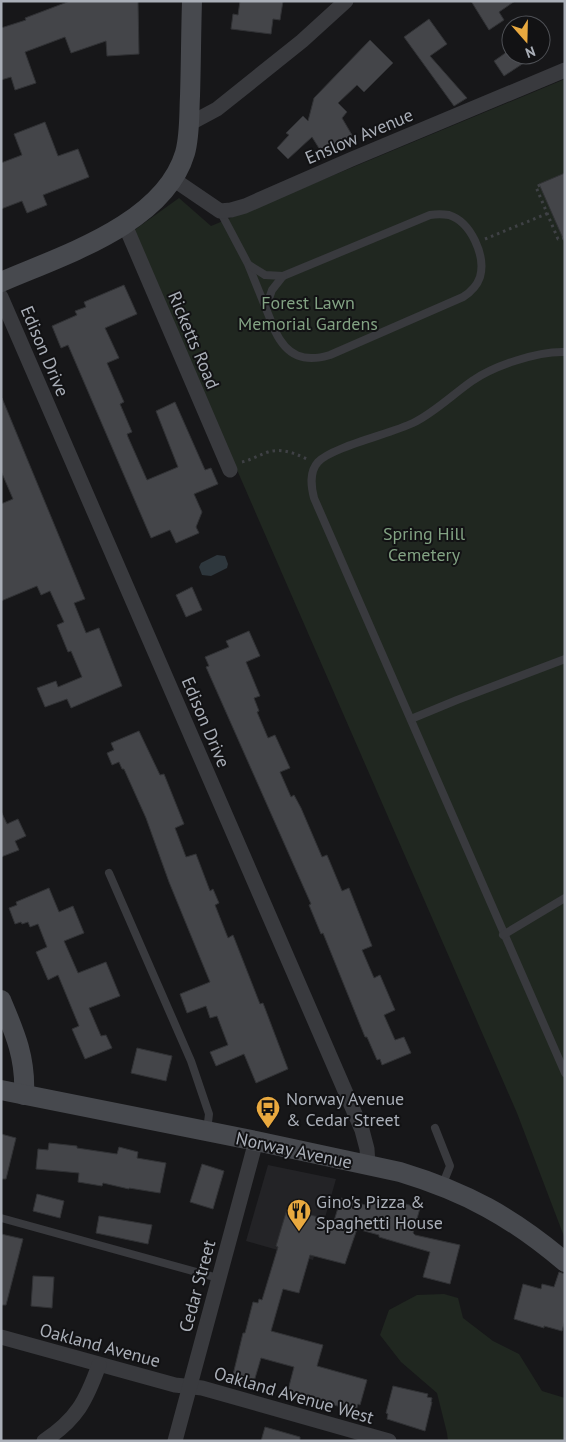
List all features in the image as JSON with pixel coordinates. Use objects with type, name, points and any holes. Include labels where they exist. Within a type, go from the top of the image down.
[{"type":"main road","points":[[1,282],[125,225],[152,204],[173,179],[185,152],[189,124],[192,1]]},
{"type":"main road","points":[[1,1000],[16,1033],[21,1052],[24,1068],[24,1094]]},
{"type":"main road","name":"Norway Avenue","points":[[1,1090],[400,1172],[442,1186],[479,1202],[512,1222],[565,1262]]},
{"type":"street","points":[[189,124],[207,116],[224,104],[302,41],[346,1]]},
{"type":"street","name":"Enslow Avenue","points":[[220,211],[245,206],[565,70]]},
{"type":"street","points":[[173,179],[220,211]]},
{"type":"street","name":"Ricketts Road","points":[[125,225],[228,465]]},
{"type":"street","name":"Edison Drive","points":[[1,296],[362,1130],[367,1149],[368,1165]]},
{"type":"street","name":"Cedar Street","points":[[175,1441],[256,1141]]},
{"type":"street","name":"Oakland Avenue","points":[[1,1337],[175,1385],[190,1386]]},
{"type":"street","points":[[44,1441],[71,1420],[91,1388],[100,1365]]},
{"type":"street","name":"Oakland Avenue West","points":[[190,1386],[389,1441]]},
{"type":"lane","points":[[220,211],[248,264],[280,341],[286,348],[302,358],[320,358],[463,297],[472,292],[477,284],[481,270],[481,263],[475,243],[466,226],[450,216],[430,215],[283,276],[265,275],[248,264]]},
{"type":"lane","points":[[266,307],[272,290],[283,276]]},
{"type":"lane","points":[[565,352],[537,355],[500,367],[474,380],[414,422],[329,454],[317,463],[312,475],[311,485],[314,498],[504,935],[561,1054],[565,1073]]},
{"type":"lane","points":[[411,719],[565,659]]},
{"type":"lane","points":[[109,873],[191,1062],[209,1114],[207,1131]]},
{"type":"lane","points":[[504,935],[565,898]]},
{"type":"lane","points":[[435,1128],[450,1166],[442,1186]]},
{"type":"lane","points":[[1,1218],[218,1278]]},
{"type":"path","points":[[540,185],[536,187],[549,212],[558,239],[562,238]]},
{"type":"path","points":[[481,240],[549,212]]},
{"type":"path","points":[[228,465],[244,462],[268,452],[282,450],[317,463]]},
{"type":"shaded area","points":[[217,555],[225,556],[228,564],[227,568],[211,576],[202,575],[199,567],[201,563]]},
{"type":"shaded area","points":[[268,1165],[336,1179],[313,1260],[246,1241]]},
{"type":"green space","name":"Spring Hill Cemetery","points":[[565,79],[565,1239],[517,1113],[133,231],[179,198],[211,226]]},
{"type":"green space","points":[[444,1294],[458,1298],[463,1318],[493,1341],[519,1354],[542,1391],[565,1398],[565,1441],[448,1441],[437,1393],[401,1362],[380,1335],[389,1310],[417,1295]]},
{"type":"building","points":[[70,1],[138,1],[139,54],[107,56],[106,41],[71,53],[65,37],[25,52],[36,83],[15,90],[11,77],[1,80],[1,28],[26,20],[25,18]]},
{"type":"building","points":[[240,1],[283,1],[280,20],[273,19],[271,34],[231,29],[233,14],[238,15]]},
{"type":"building","points":[[471,1],[515,1],[499,12],[501,22],[489,30]]},
{"type":"building","points":[[429,19],[447,44],[430,56],[467,98],[454,106],[404,37]]},
{"type":"building","points":[[370,40],[393,63],[364,92],[357,85],[338,103],[347,112],[342,118],[352,135],[322,153],[312,137],[288,159],[277,148],[289,135],[286,133],[303,116],[308,121],[314,98]]},
{"type":"building","points":[[501,56],[501,65],[521,65],[504,76],[494,61]]},
{"type":"building","points":[[45,122],[58,156],[78,149],[89,177],[43,195],[47,205],[27,213],[22,201],[1,209],[1,163],[22,155],[14,134]]},
{"type":"building","points":[[565,173],[565,243],[539,184]]},
{"type":"building","points":[[124,285],[137,314],[105,328],[119,358],[107,363],[124,402],[120,404],[132,432],[127,434],[128,437],[147,480],[178,467],[156,411],[175,402],[205,470],[211,468],[218,484],[194,494],[202,512],[196,527],[199,533],[176,543],[170,530],[151,538],[68,345],[61,348],[52,326],[77,315],[75,311],[86,307],[84,302]]},
{"type":"building","points":[[2,398],[85,599],[74,603],[86,633],[99,628],[122,686],[71,708],[67,699],[45,707],[37,688],[56,681],[58,687],[82,677],[71,651],[68,652],[57,625],[64,622],[50,591],[41,595],[37,586],[1,601],[1,504],[13,499],[1,471]]},
{"type":"building","points":[[192,587],[202,610],[186,617],[176,595]]},
{"type":"building","points":[[249,631],[260,656],[246,662],[260,696],[254,698],[259,711],[257,712],[268,738],[275,735],[290,768],[280,772],[291,797],[294,795],[301,808],[322,857],[327,855],[342,891],[349,888],[372,946],[362,950],[374,978],[380,975],[395,1010],[384,1015],[395,1040],[404,1037],[411,1053],[382,1065],[380,1059],[377,1060],[367,1037],[365,1037],[323,933],[321,934],[309,905],[311,904],[206,667],[209,666],[205,657],[229,647],[226,641]]},
{"type":"building","points":[[139,731],[160,775],[164,774],[184,824],[175,828],[186,857],[196,854],[210,891],[213,889],[219,903],[215,905],[228,938],[233,935],[260,1004],[263,1003],[288,1069],[256,1083],[244,1054],[216,1066],[210,1052],[228,1045],[217,1016],[210,1018],[206,1006],[187,1013],[180,994],[210,982],[169,882],[146,818],[124,769],[122,769],[119,762],[112,765],[107,753],[114,750],[111,743]]},
{"type":"building","points":[[1,811],[7,824],[18,819],[26,836],[15,841],[19,850],[1,857]]},
{"type":"building","points":[[49,888],[59,912],[73,906],[84,933],[64,941],[78,973],[106,962],[120,996],[89,1008],[101,1036],[106,1035],[112,1048],[85,1059],[72,1029],[79,1026],[58,975],[48,980],[36,952],[47,947],[38,924],[30,927],[28,922],[15,924],[9,908],[17,905],[16,902]]},
{"type":"building","points":[[137,1048],[172,1056],[166,1081],[131,1073]]},
{"type":"building","points":[[1,1134],[16,1138],[6,1179],[1,1179]]},
{"type":"building","points":[[49,1143],[77,1146],[77,1148],[117,1154],[119,1147],[138,1152],[137,1158],[166,1163],[160,1193],[103,1183],[102,1186],[78,1182],[79,1173],[36,1169],[38,1149],[48,1150]]},
{"type":"building","points":[[202,1164],[224,1171],[213,1209],[190,1202]]},
{"type":"building","points":[[37,1194],[64,1201],[60,1218],[33,1211]]},
{"type":"building","points":[[341,1198],[365,1205],[367,1200],[393,1207],[395,1201],[420,1208],[413,1233],[415,1235],[460,1245],[450,1284],[423,1277],[430,1252],[357,1229],[345,1264],[310,1255],[299,1293],[283,1289],[271,1331],[323,1345],[317,1366],[367,1380],[360,1405],[358,1404],[356,1411],[287,1394],[294,1367],[261,1358],[253,1385],[232,1379],[253,1302],[258,1303],[259,1299],[262,1300],[287,1209],[334,1221]]},
{"type":"building","points":[[99,1216],[152,1225],[148,1244],[96,1233]]},
{"type":"building","points":[[1,1234],[23,1239],[6,1305],[1,1305]]},
{"type":"building","points":[[559,1272],[565,1274],[565,1320],[562,1331],[514,1319],[523,1284],[541,1289],[542,1284],[554,1287]]},
{"type":"building","points":[[33,1276],[54,1277],[52,1308],[31,1306]]},
{"type":"building","points":[[393,1386],[428,1394],[427,1397],[432,1398],[425,1431],[387,1419],[388,1414],[386,1413]]},
{"type":"building","points":[[265,1427],[300,1437],[300,1441],[261,1441]]},
{"type":"place","name":"Norway Avenue & Cedar Street","points":[[268,1129]]},
{"type":"place","name":"Gino's Pizza & Spaghetti House","points":[[299,1232]]},
{"type":"park label","name":"Forest Lawn Memorial Gardens","points":[[308,312]]}]
